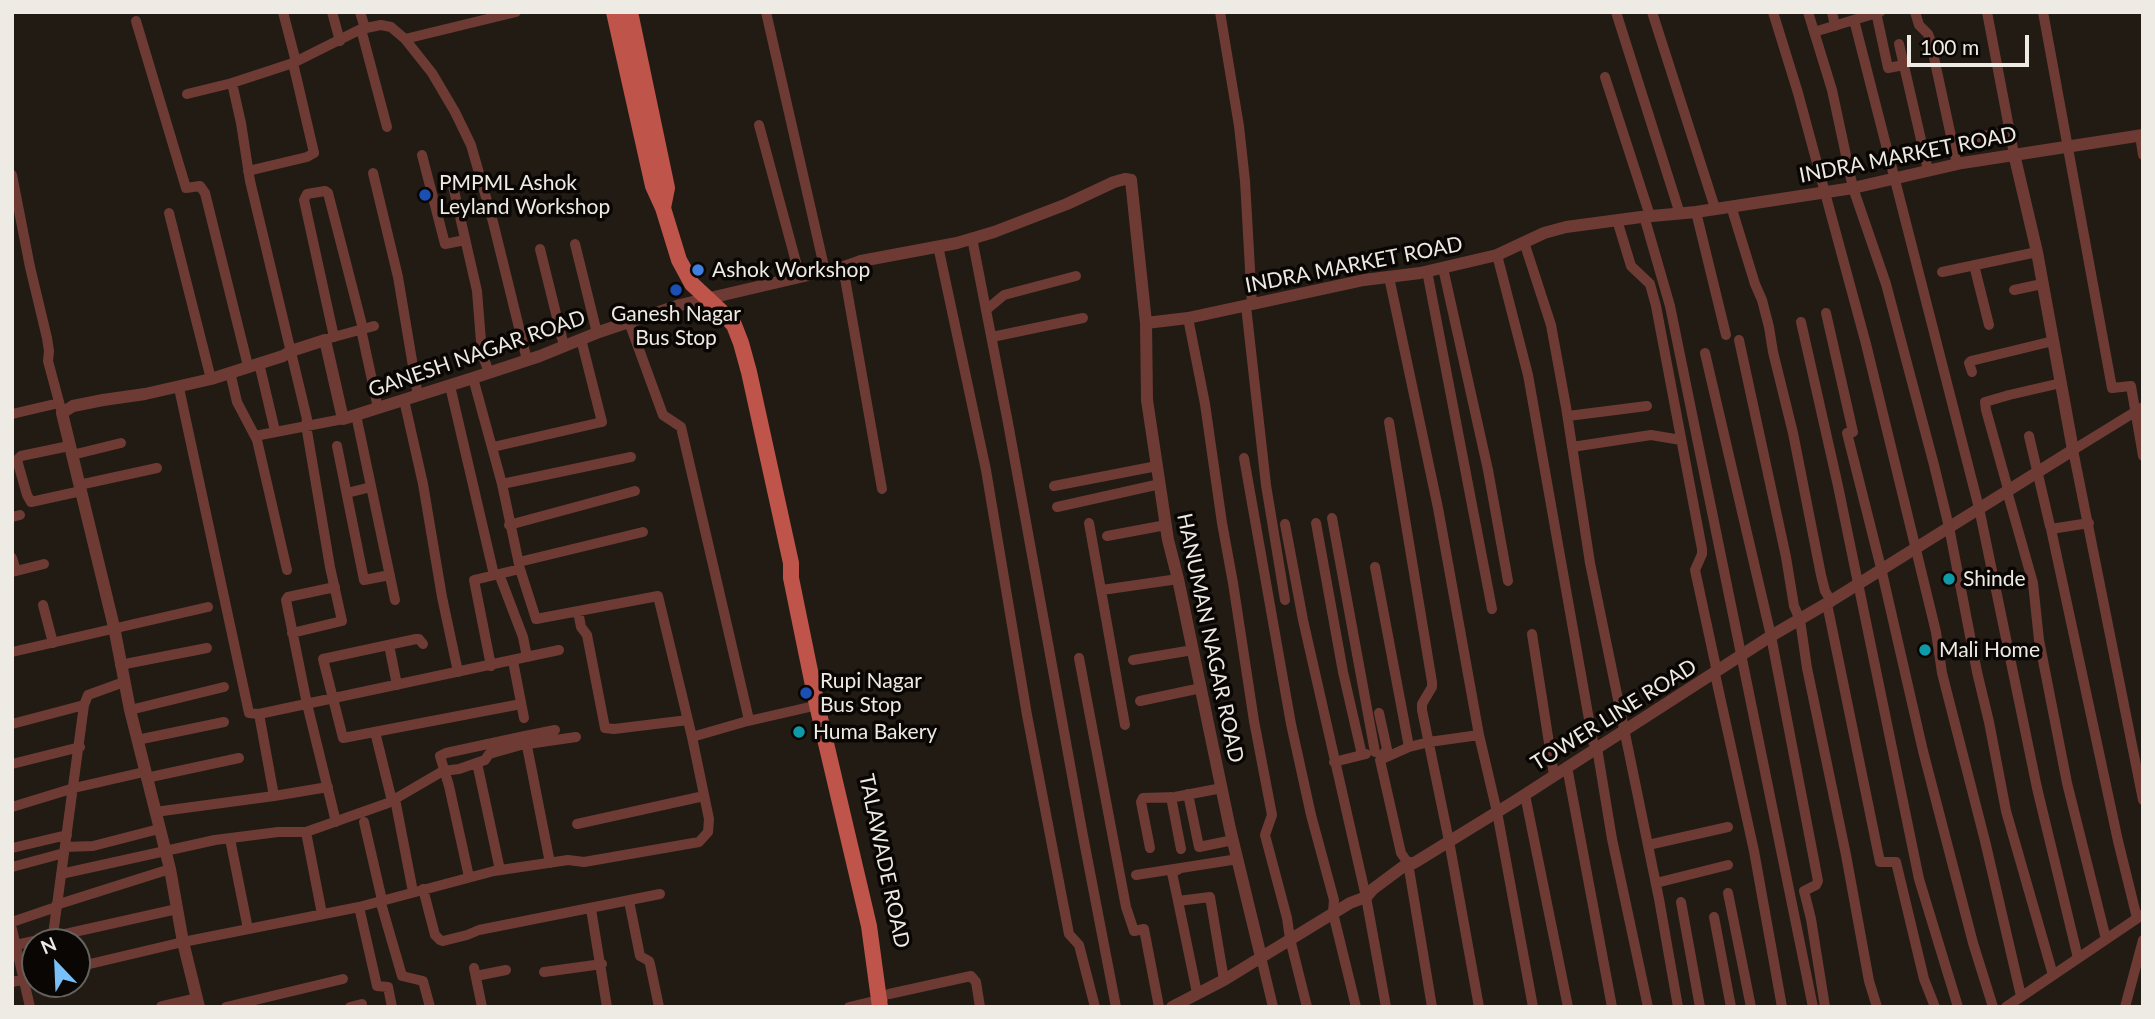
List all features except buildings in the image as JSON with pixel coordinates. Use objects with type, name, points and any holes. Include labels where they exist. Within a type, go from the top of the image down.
[{"type":"main road","name":"TALAWADE ROAD","points":[[614,12],[653,186],[663,208],[679,260],[692,284],[734,325],[741,343],[791,563],[798,579],[822,704],[872,919],[885,1001]]},
{"type":"main road","name":"TALAWADE ROAD","points":[[630,12],[667,188],[663,208]]},
{"type":"street","points":[[248,172],[314,153],[283,12]]},
{"type":"street","points":[[332,12],[340,41]]},
{"type":"street","points":[[360,12],[387,127]]},
{"type":"street","points":[[405,39],[516,12]]},
{"type":"street","points":[[766,12],[825,271]]},
{"type":"street","points":[[1220,12],[1239,126],[1245,181],[1249,305],[1266,485],[1285,600]]},
{"type":"street","points":[[1616,12],[1680,214]]},
{"type":"street","points":[[1652,12],[1715,208]]},
{"type":"street","points":[[1773,12],[1866,344],[1936,632],[1942,673],[2021,996]]},
{"type":"street","points":[[1808,12],[1832,90],[1853,188],[1886,284],[1949,527],[2006,811],[2053,975]]},
{"type":"street","points":[[1832,12],[1835,26]]},
{"type":"street","points":[[1915,12],[1919,25],[1930,39],[1957,164]]},
{"type":"street","points":[[1987,12],[2014,154],[2037,252],[2073,450],[2143,800]]},
{"type":"street","points":[[2043,12],[2112,388],[2131,386],[2139,410],[2143,456]]},
{"type":"street","points":[[1814,32],[1878,13],[1888,68],[1904,65]]},
{"type":"street","points":[[1854,20],[1979,508],[2034,775],[2078,958]]},
{"type":"street","points":[[136,21],[186,188],[200,186],[205,193],[253,365],[275,430]]},
{"type":"street","points":[[187,94],[232,83],[295,62],[363,29],[381,25],[391,27],[405,39],[432,73],[471,145],[527,360]]},
{"type":"street","points":[[1899,44],[1928,170]]},
{"type":"street","points":[[1605,77],[1647,216],[1670,306],[1813,1007]]},
{"type":"street","points":[[232,83],[248,172],[306,414],[342,621],[292,633]]},
{"type":"street","points":[[759,125],[800,277]]},
{"type":"street","points":[[1952,142],[2010,131]]},
{"type":"street","points":[[2141,135],[2143,155]]},
{"type":"street","name":"INDRA MARKET ROAD","points":[[1146,323],[1188,318],[1364,280],[1443,268],[1497,255],[1566,227],[1696,212],[1853,188],[1957,164],[2141,135]]},
{"type":"street","points":[[422,155],[445,244],[465,240]]},
{"type":"street","points":[[373,173],[398,277],[418,396]]},
{"type":"street","points":[[12,175],[47,338],[48,360],[114,627],[130,710],[170,869],[183,942],[198,1003],[162,1007]]},
{"type":"street","points":[[709,299],[861,261],[972,238],[1011,226],[1125,179],[1131,180],[1146,323]]},
{"type":"street","points":[[453,186],[477,291],[482,354],[489,372]]},
{"type":"street","points":[[378,408],[366,328],[328,193],[325,191],[307,194],[304,200],[330,338],[371,487],[395,600]]},
{"type":"street","points":[[1731,206],[1767,318],[1829,603],[1880,862],[1896,862],[1924,979],[1934,1007]]},
{"type":"street","points":[[1696,212],[1726,335]]},
{"type":"street","points":[[169,213],[211,379]]},
{"type":"street","points":[[1617,220],[1631,266],[1650,284],[1702,549],[1695,570],[1754,851],[1782,1007]]},
{"type":"street","points":[[972,238],[1116,1007]]},
{"type":"street","points":[[1524,242],[1551,325],[1568,416],[1590,564],[1656,883],[1678,1007]]},
{"type":"street","points":[[575,244],[597,333]]},
{"type":"street","points":[[938,246],[989,482],[1027,715],[1069,934],[1080,945],[1096,1007]]},
{"type":"street","points":[[540,249],[564,346]]},
{"type":"street","points":[[1942,272],[2037,252]]},
{"type":"street","points":[[1497,255],[1528,375],[1593,742],[1597,748],[1612,839],[1648,1007]]},
{"type":"street","points":[[1974,265],[1989,325]]},
{"type":"street","points":[[843,267],[882,489]]},
{"type":"street","points":[[1443,268],[1488,470],[1508,581]]},
{"type":"street","points":[[1427,271],[1492,609]]},
{"type":"street","points":[[986,310],[1004,295],[1076,276]]},
{"type":"street","points":[[1389,277],[1438,508],[1479,735],[1497,813],[1533,1007]]},
{"type":"street","points":[[2014,290],[2042,284]]},
{"type":"street","name":"GANESH NAGAR ROAD","points":[[255,436],[350,417],[527,360],[680,305],[709,299]]},
{"type":"street","points":[[1826,313],[1853,432],[1847,433],[1928,774],[1993,1007]]},
{"type":"street","points":[[992,337],[1083,318]]},
{"type":"street","points":[[1188,318],[1205,404],[1254,721],[1272,815],[1265,835],[1307,1007]]},
{"type":"street","points":[[629,322],[663,415],[681,427],[749,720]]},
{"type":"street","points":[[1801,322],[1838,486],[1919,879],[1958,1007]]},
{"type":"street","name":"HANUMAN NAGAR ROAD","points":[[1146,323],[1147,400],[1166,525],[1233,840],[1261,957]]},
{"type":"street","points":[[12,414],[73,407],[211,379],[366,328]]},
{"type":"street","points":[[493,447],[602,422],[581,339]]},
{"type":"street","points":[[1739,340],[1794,606],[1800,620],[1807,668],[1869,981],[1877,1007]]},
{"type":"street","points":[[1972,372],[1970,361],[2053,341]]},
{"type":"street","points":[[1705,353],[1771,636],[1818,881],[1804,891],[1825,1007]]},
{"type":"street","points":[[230,372],[237,402],[255,436],[287,570]]},
{"type":"street","points":[[91,964],[183,942],[359,907],[500,870],[568,860],[584,862],[699,842],[708,832],[709,819],[692,737],[658,596],[536,619],[509,525],[493,447],[473,378]]},
{"type":"street","points":[[2061,383],[1985,402],[2034,583],[2039,640],[2067,783],[2106,939]]},
{"type":"street","points":[[450,386],[496,575],[523,637],[527,657]]},
{"type":"street","points":[[178,387],[249,713],[259,714],[559,650]]},
{"type":"street","points":[[404,400],[423,484],[458,672]]},
{"type":"street","points":[[1568,416],[1647,406]]},
{"type":"street","points":[[2073,450],[2139,410]]},
{"type":"street","points":[[1389,422],[1432,682],[1422,704],[1479,1007]]},
{"type":"street","points":[[1572,447],[1651,435],[1681,440]]},
{"type":"street","points":[[2029,436],[2050,526]]},
{"type":"street","points":[[121,443],[19,456],[17,460],[31,502],[157,468]]},
{"type":"street","points":[[337,446],[364,580],[390,575]]},
{"type":"street","name":"TOWER LINE ROAD","points":[[1172,1007],[1224,980],[1350,903],[1366,897],[1408,863],[1414,863],[1497,813],[1771,636],[1829,603],[2073,450]]},
{"type":"street","points":[[502,484],[631,457]]},
{"type":"street","points":[[1244,458],[1291,724],[1311,815],[1334,900],[1333,913],[1356,1007]]},
{"type":"street","points":[[1054,486],[1157,466]]},
{"type":"street","points":[[1057,507],[1160,484]]},
{"type":"street","points":[[347,493],[371,487]]},
{"type":"street","points":[[509,525],[635,491]]},
{"type":"street","points":[[1332,518],[1378,756],[1401,853],[1408,863],[1432,1007]]},
{"type":"street","points":[[1088,523],[1125,725]]},
{"type":"street","points":[[1315,523],[1343,672],[1362,755]]},
{"type":"street","points":[[2006,1007],[2140,916],[2118,841],[2051,529],[2089,523]]},
{"type":"street","points":[[1286,524],[1303,620],[1366,897],[1387,1007]]},
{"type":"street","points":[[1108,536],[1166,525]]},
{"type":"street","points":[[491,666],[474,580],[643,532]]},
{"type":"street","points":[[12,558],[14,571],[44,564]]},
{"type":"street","points":[[1375,567],[1409,747]]},
{"type":"street","points":[[1102,590],[1178,579]]},
{"type":"street","points":[[334,587],[287,598],[307,704],[336,822]]},
{"type":"street","points":[[43,605],[53,643]]},
{"type":"street","points":[[12,652],[208,607]]},
{"type":"street","points":[[578,611],[581,627],[587,635],[605,728],[688,720]]},
{"type":"street","points":[[1532,634],[1554,775]]},
{"type":"street","points":[[423,644],[419,639],[323,659],[343,738],[521,704]]},
{"type":"street","points":[[389,645],[397,685]]},
{"type":"street","points":[[121,665],[207,648]]},
{"type":"street","points":[[1133,660],[1193,650]]},
{"type":"street","points":[[1079,659],[1126,907],[1134,931],[1144,929],[1159,1007]]},
{"type":"street","points":[[513,661],[524,718]]},
{"type":"street","points":[[53,928],[84,705],[88,695],[124,682]]},
{"type":"street","points":[[130,710],[224,687]]},
{"type":"street","points":[[1140,701],[1201,688]]},
{"type":"street","points":[[692,737],[749,720],[822,704]]},
{"type":"street","points":[[12,724],[84,705]]},
{"type":"street","points":[[1378,756],[1387,749],[1379,713]]},
{"type":"street","points":[[259,714],[274,796]]},
{"type":"street","points":[[137,740],[224,722]]},
{"type":"street","points":[[61,874],[165,850],[278,832],[306,832],[393,800],[443,771],[477,763],[485,760],[489,754],[555,730]]},
{"type":"street","points":[[375,732],[418,890],[435,935],[440,940],[660,894]]},
{"type":"street","points":[[1334,762],[1362,755],[1378,756],[1429,742],[1479,735]]},
{"type":"street","points":[[469,877],[440,756],[446,752],[526,740],[576,737]]},
{"type":"street","points":[[526,740],[550,863]]},
{"type":"street","points":[[12,764],[79,747]]},
{"type":"street","points":[[12,807],[74,788],[239,758]]},
{"type":"street","points":[[477,763],[500,870]]},
{"type":"street","points":[[1567,767],[1612,1007]]},
{"type":"street","points":[[155,812],[328,787]]},
{"type":"street","points":[[1150,848],[1141,799],[1222,788]]},
{"type":"street","points":[[1188,794],[1199,847],[1233,840]]},
{"type":"street","points":[[1525,795],[1568,1007]]},
{"type":"street","points":[[577,824],[704,796]]},
{"type":"street","points":[[1171,797],[1181,849]]},
{"type":"street","points":[[364,822],[381,900],[402,976],[423,981],[430,1007]]},
{"type":"street","points":[[1648,845],[1728,827]]},
{"type":"street","points":[[12,867],[64,850],[159,830]]},
{"type":"street","points":[[306,832],[322,914]]},
{"type":"street","points":[[12,848],[67,835]]},
{"type":"street","points":[[230,839],[248,929]]},
{"type":"street","points":[[1136,874],[1238,859]]},
{"type":"street","points":[[1656,883],[1728,865]]},
{"type":"street","points":[[12,922],[170,869]]},
{"type":"street","points":[[1180,869],[1172,873],[1190,999]]},
{"type":"street","points":[[1728,893],[1751,1007]]},
{"type":"street","points":[[1178,901],[1210,897],[1224,980]]},
{"type":"street","points":[[629,901],[640,956],[649,961],[659,1007]]},
{"type":"street","points":[[1681,902],[1700,1007]]},
{"type":"street","points":[[359,907],[377,986],[388,987],[392,1007]]},
{"type":"street","points":[[91,930],[177,909]]},
{"type":"street","points":[[591,909],[607,1007]]},
{"type":"street","points":[[1714,917],[1731,1007]]},
{"type":"street","points":[[12,929],[15,948]]},
{"type":"street","points":[[2125,1007],[2138,979],[2143,940]]},
{"type":"street","points":[[1261,957],[1273,1007]]},
{"type":"street","points":[[544,972],[602,964]]},
{"type":"street","points":[[482,1007],[475,972],[506,970]]},
{"type":"street","points":[[849,1007],[885,1001],[971,976],[976,982],[980,1007]]},
{"type":"street","points":[[226,1007],[342,979]]},
{"type":"street","points":[[350,1007],[362,1004]]},
{"type":"place","name":"PMPML Ashok Leyland Workshop","points":[[425,195]]},
{"type":"place","name":"Ashok Workshop","points":[[698,270]]},
{"type":"place","name":"Ganesh Nagar Bus Stop","points":[[676,290]]},
{"type":"place","name":"Shinde","points":[[1949,579]]},
{"type":"place","name":"Mali Home","points":[[1925,650]]},
{"type":"place","name":"Rupi Nagar Bus Stop","points":[[806,693]]},
{"type":"place","name":"Huma Bakery","points":[[799,732]]}]
